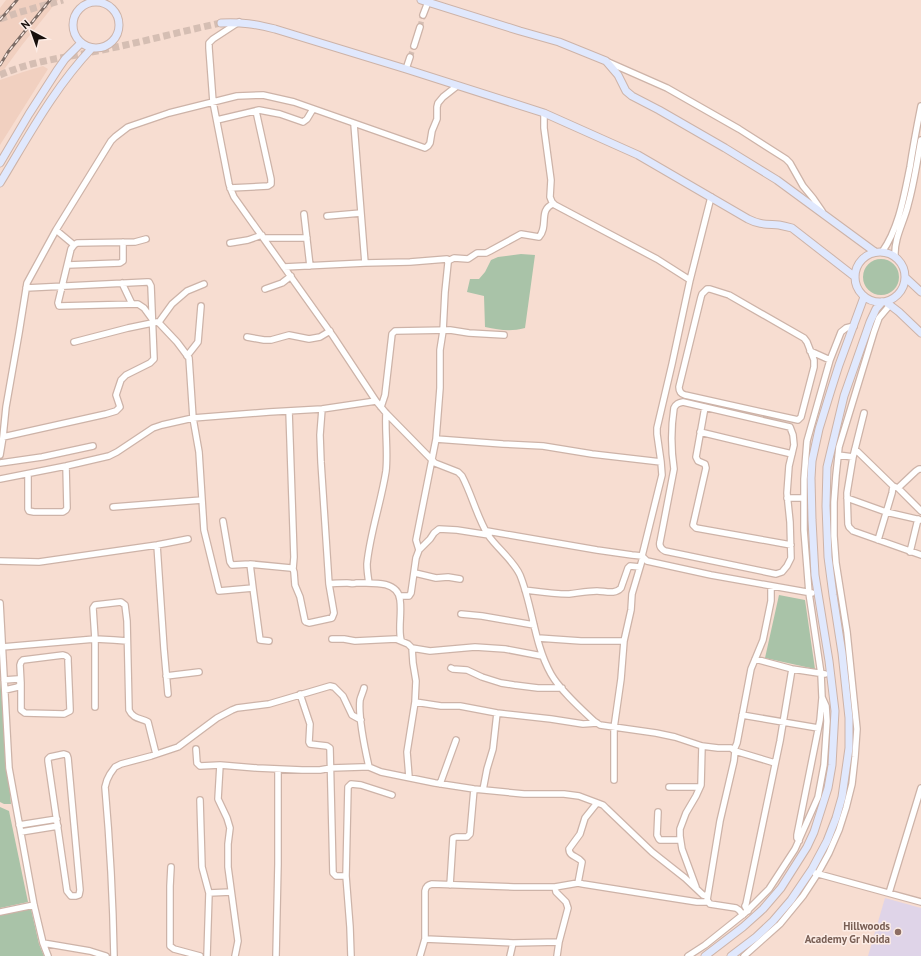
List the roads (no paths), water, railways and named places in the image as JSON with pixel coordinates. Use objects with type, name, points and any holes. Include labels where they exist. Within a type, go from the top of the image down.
[{"type":"street","points":[[423,15],[424,1],[559,42],[667,88],[739,129],[786,159],[790,163],[803,186],[825,215]]},
{"type":"street","points":[[93,2],[101,2],[108,5],[118,18],[119,26],[113,40],[100,48],[92,48],[81,43],[76,37],[72,22],[79,8],[93,2]]},
{"type":"street","points":[[239,22],[213,38],[209,43],[208,48],[213,102],[230,188],[234,196],[330,331],[376,401],[432,460],[438,465],[461,474],[488,533],[519,573],[525,590],[542,656],[550,673],[562,688],[600,725],[669,735],[702,746],[729,748],[775,763]]},
{"type":"street","points":[[221,23],[239,22],[257,24],[275,29],[544,113],[638,154],[756,223],[780,225],[792,228],[855,277]]},
{"type":"street","points":[[414,46],[420,27]]},
{"type":"street","points":[[0,163],[58,69],[65,59],[81,43]]},
{"type":"street","points":[[0,183],[68,75],[92,48]]},
{"type":"street","points":[[406,69],[410,57]]},
{"type":"street","points":[[606,61],[618,75],[626,91],[632,96],[725,148],[777,180],[878,252],[887,253],[894,256],[898,259],[905,272],[906,278],[903,289],[893,299],[876,309],[870,322],[847,386],[834,432],[827,467],[826,506],[828,557],[842,654],[849,718],[849,748],[839,819]]},
{"type":"street","points":[[0,455],[6,407],[29,278],[98,161],[115,137],[128,127],[168,113],[241,96],[266,95],[294,102],[425,148],[430,143],[432,131],[437,119],[438,103],[457,86]]},
{"type":"street","points":[[921,106],[905,195],[897,222],[889,242],[878,252],[864,258],[857,268],[855,277],[856,285],[864,297],[870,300],[886,303],[899,312],[921,333]]},
{"type":"street","points":[[217,120],[261,110],[280,114],[303,122],[307,119],[313,109]]},
{"type":"street","points":[[230,188],[268,186],[271,184],[256,111]]},
{"type":"street","points":[[544,113],[544,128],[551,180],[550,197],[553,204],[657,259],[690,280]]},
{"type":"street","points":[[354,124],[365,263]]},
{"type":"street","points":[[894,256],[896,241],[908,206],[921,140]]},
{"type":"street","points":[[614,780],[614,728],[621,678],[624,641],[631,610],[632,594],[662,475],[657,428],[690,280],[711,197]]},
{"type":"street","points":[[284,267],[410,262],[445,259],[448,261],[454,258],[468,259],[477,253],[486,253],[521,234],[539,237],[542,234],[544,227],[545,210],[548,206],[553,204]]},
{"type":"street","points":[[327,216],[361,213]]},
{"type":"street","points":[[304,214],[310,266]]},
{"type":"street","points":[[56,230],[74,245]]},
{"type":"street","points":[[230,243],[263,236],[307,238]]},
{"type":"street","points":[[146,239],[135,242],[77,243],[74,245],[71,249],[58,305],[138,304],[142,306],[152,321]]},
{"type":"street","points":[[68,265],[120,263],[123,261],[123,242]]},
{"type":"street","points":[[399,596],[407,597],[410,595],[418,550],[416,540],[436,439],[440,388],[440,350],[443,331],[448,261]]},
{"type":"street","points":[[265,289],[282,283],[291,276]]},
{"type":"street","points":[[906,278],[921,292]]},
{"type":"street","points":[[3,437],[92,417],[119,409],[120,405],[116,395],[120,380],[154,359],[150,284],[147,282],[26,288]]},
{"type":"street","points":[[122,283],[132,304]]},
{"type":"street","points":[[158,322],[172,304],[186,291],[204,284]]},
{"type":"street","points":[[810,351],[814,360],[814,367],[798,420],[685,395],[679,390],[691,334],[701,297],[708,289],[730,295],[804,338],[810,351],[830,360]]},
{"type":"street","points":[[688,956],[705,945],[748,911],[769,889],[793,853],[818,797],[835,711],[815,575],[811,478],[812,461],[819,429],[839,365],[864,297]]},
{"type":"street","points":[[744,956],[780,924],[803,896],[839,819],[852,784],[857,728],[847,632],[836,563],[834,502],[839,447],[878,321],[886,303]]},
{"type":"street","points":[[187,356],[198,342],[201,306]]},
{"type":"street","points":[[74,342],[152,321],[158,322],[177,342],[189,361],[193,418],[199,452],[204,530],[220,591],[253,588]]},
{"type":"street","points":[[799,841],[797,835],[820,720],[822,697],[822,674],[809,593],[804,530],[804,479],[807,441],[830,360],[841,332],[846,328],[854,326]]},
{"type":"street","points":[[381,407],[385,395],[393,332],[397,330],[455,331],[504,335]]},
{"type":"street","points":[[247,337],[264,340],[289,336],[309,339],[320,337],[330,331]]},
{"type":"street","points":[[847,386],[856,390]]},
{"type":"street","points":[[0,479],[109,456],[153,428],[193,418],[322,409],[376,401]]},
{"type":"street","points":[[683,402],[705,407],[790,427],[794,445],[789,466],[787,498],[791,545],[789,564],[782,572],[776,574],[665,551],[660,548],[674,469],[672,457],[672,427],[674,408],[675,405],[683,402]]},
{"type":"street","points":[[705,407],[696,457],[698,461],[705,464],[706,468],[693,525],[694,527],[791,545]]},
{"type":"street","points":[[289,411],[294,557],[293,569],[295,585],[300,597],[304,619],[306,622],[332,618],[334,613],[328,584],[320,435],[322,409]]},
{"type":"street","points":[[369,583],[367,568],[372,534],[386,471],[386,413]]},
{"type":"street","points":[[864,413],[853,457],[847,493],[848,524],[853,531],[921,555]]},
{"type":"street","points":[[700,432],[792,454]]},
{"type":"street","points":[[436,439],[543,446],[592,454],[661,462]]},
{"type":"street","points":[[0,463],[42,457],[93,446]]},
{"type":"street","points":[[855,449],[921,511]]},
{"type":"street","points":[[838,455],[853,457]]},
{"type":"street","points":[[28,474],[29,511],[63,512],[67,508],[66,466]]},
{"type":"street","points":[[878,540],[895,487],[916,471],[921,469]]},
{"type":"street","points":[[787,498],[804,498]]},
{"type":"street","points":[[847,498],[886,512],[920,519],[910,552]]},
{"type":"street","points":[[113,507],[202,500]]},
{"type":"street","points":[[223,521],[231,563],[234,565],[250,564],[293,569]]},
{"type":"street","points":[[418,550],[430,539],[436,530],[439,529],[488,533],[642,556],[647,561],[711,575],[818,594]]},
{"type":"street","points":[[0,561],[40,562],[188,539]]},
{"type":"street","points":[[157,545],[168,694]]},
{"type":"street","points":[[250,564],[260,640],[269,641]]},
{"type":"street","points":[[525,590],[555,594],[595,591],[615,592],[621,588],[628,568],[630,566],[640,567]]},
{"type":"street","points":[[415,573],[436,578],[460,579]]},
{"type":"street","points":[[328,584],[369,583],[382,584],[392,587],[399,596],[401,640]]},
{"type":"street","points":[[707,899],[720,821],[734,761],[751,669],[763,640],[770,601],[771,586]]},
{"type":"street","points":[[94,707],[95,640],[93,610],[95,605],[119,601],[123,603],[126,610],[129,710],[131,715],[148,722],[156,754]]},
{"type":"street","points":[[0,603],[9,768],[34,905],[48,956]]},
{"type":"street","points":[[461,614],[534,625]]},
{"type":"street","points":[[332,639],[355,641],[394,638],[401,640],[412,648],[430,651],[475,647],[542,656]]},
{"type":"street","points":[[538,638],[581,642],[624,641]]},
{"type":"street","points":[[2,647],[95,640],[127,641]]},
{"type":"street","points":[[409,777],[407,752],[415,702],[416,681],[412,648]]},
{"type":"street","points":[[4,680],[18,679],[21,683],[21,710],[25,713],[64,714],[70,711],[68,658],[66,656],[23,660],[20,665],[21,683],[18,687],[5,690]]},
{"type":"street","points":[[755,659],[792,669],[830,675]]},
{"type":"street","points":[[451,668],[467,670],[501,683],[562,688]]},
{"type":"street","points":[[748,911],[745,906],[780,741],[792,669]]},
{"type":"street","points":[[166,676],[199,672]]},
{"type":"street","points":[[114,956],[114,918],[106,787],[107,780],[116,767],[121,764],[156,754],[180,745],[217,718],[237,708],[269,704],[330,686],[334,687],[343,696],[352,715],[361,720]]},
{"type":"street","points":[[364,688],[360,698],[361,720],[364,746],[369,768]]},
{"type":"street","points":[[300,694],[310,724],[309,743],[311,745],[327,746],[330,748],[333,873],[336,876],[346,876]]},
{"type":"street","points":[[705,956],[739,931],[763,909],[780,888],[807,847],[814,832],[828,788],[832,765],[832,723],[822,697]]},
{"type":"street","points":[[415,702],[437,706],[460,706],[497,714],[544,718],[583,724],[597,723]]},
{"type":"street","points":[[483,790],[493,749],[497,714]]},
{"type":"street","points":[[742,715],[818,728]]},
{"type":"street","points":[[820,720],[848,726]]},
{"type":"street","points":[[440,784],[456,740]]},
{"type":"street","points":[[697,889],[680,840],[680,829],[686,813],[700,787],[702,746]]},
{"type":"street","points":[[196,749],[197,763],[200,766],[320,770],[331,768],[369,768],[381,772],[440,784],[474,789],[524,794],[567,794],[582,797],[606,808],[652,852],[703,894],[710,904],[736,908],[743,915]]},
{"type":"street","points":[[64,754],[68,758],[76,837],[80,890],[79,895],[76,896],[71,896],[67,891],[56,819],[48,759],[50,757],[64,754]]},
{"type":"street","points":[[220,766],[218,799],[230,825],[228,867],[238,936],[235,956]]},
{"type":"street","points":[[276,956],[278,769]]},
{"type":"street","points":[[351,956],[346,876],[348,787],[351,784],[361,785],[392,795]]},
{"type":"street","points":[[669,787],[700,787]]},
{"type":"street","points":[[889,893],[918,808],[921,788]]},
{"type":"street","points":[[450,885],[453,838],[456,836],[467,837],[470,834],[474,789]]},
{"type":"street","points":[[200,800],[202,868],[209,892],[208,956]]},
{"type":"street","points":[[578,883],[582,862],[580,859],[569,853],[569,849],[580,834],[584,820],[597,803]]},
{"type":"street","points":[[658,812],[657,835],[659,839],[680,840]]},
{"type":"street","points":[[19,824],[56,819]]},
{"type":"street","points":[[21,832],[58,826]]},
{"type":"street","points":[[172,867],[170,886],[170,946],[174,949],[200,956]]},
{"type":"street","points":[[814,872],[921,902]]},
{"type":"street","points":[[731,956],[756,937],[773,921],[814,872]]},
{"type":"street","points":[[420,956],[425,939],[426,887],[429,884],[555,887],[578,883],[697,902],[707,899]]},
{"type":"street","points":[[555,887],[556,892],[566,902],[568,908],[557,956]]},
{"type":"street","points":[[209,892],[231,892]]},
{"type":"street","points":[[0,912],[34,905]]},
{"type":"street","points":[[425,939],[513,943],[559,942]]},
{"type":"street","points":[[43,942],[90,951],[106,956]]},
{"type":"street","points":[[510,956],[513,943]]},
{"type":"tunnel","points":[[0,19],[63,0]]},
{"type":"tunnel","points":[[420,27],[423,15]]},
{"type":"tunnel","points":[[0,75],[39,62],[122,46],[221,23]]},
{"type":"tunnel","points":[[410,57],[414,46]]},
{"type":"railway","points":[[0,20],[17,0]]},
{"type":"railway","points":[[0,65],[8,52],[50,0]]},
{"type":"place","name":"Hillwoods Academy Gr Noida","points":[[898,932]]}]
